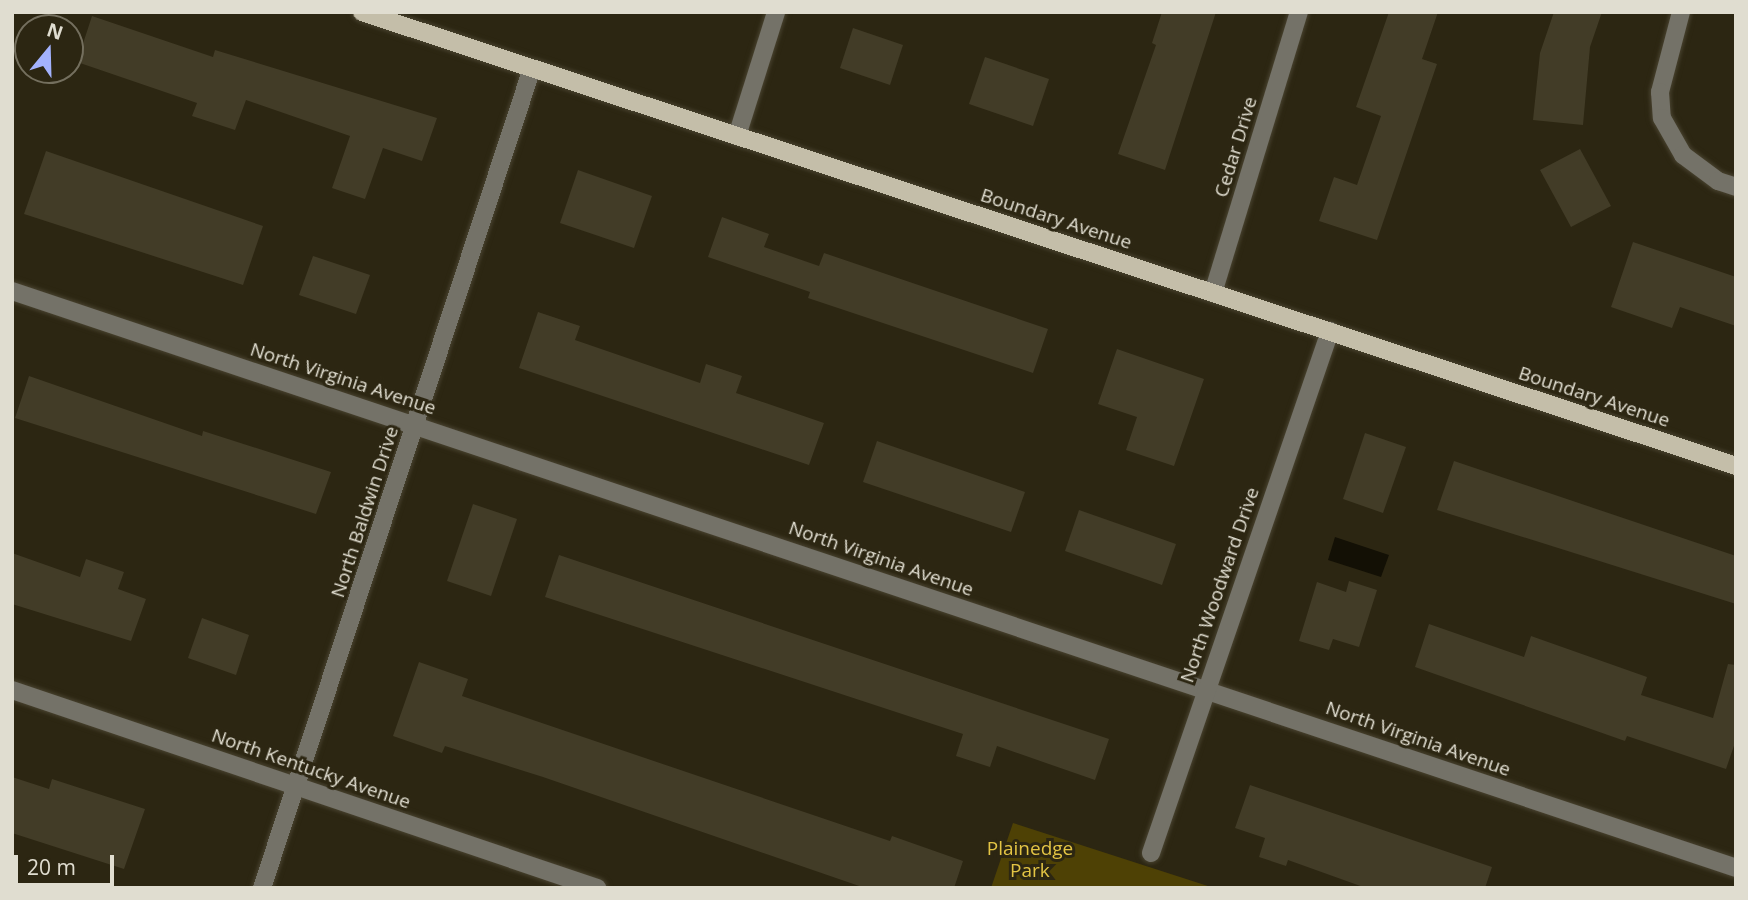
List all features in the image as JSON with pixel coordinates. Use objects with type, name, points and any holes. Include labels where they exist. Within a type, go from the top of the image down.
[{"type":"main road","name":"Boundary Avenue","points":[[362,12],[1736,466]]},
{"type":"street","points":[[737,136],[776,12]]},
{"type":"street","name":"Cedar Drive","points":[[1213,293],[1299,12]]},
{"type":"street","points":[[1681,12],[1660,92],[1662,118],[1677,147],[1718,181],[1736,187]]},
{"type":"street","name":"North Baldwin Drive","points":[[262,888],[532,68]]},
{"type":"street","name":"North Virginia Avenue","points":[[12,291],[1736,868]]},
{"type":"street","name":"North Woodward Drive","points":[[1151,853],[1330,331]]},
{"type":"street","name":"North Kentucky Avenue","points":[[12,690],[597,888]]},
{"type":"green space","name":"Plainedge Park","points":[[1013,823],[1214,888],[991,888]]},
{"type":"shaded area","points":[[1335,537],[1389,555],[1381,577],[1328,560]]},
{"type":"building","points":[[1162,12],[1216,12],[1165,170],[1118,154],[1156,45],[1152,43]]},
{"type":"building","points":[[1389,12],[1438,12],[1422,59],[1437,64],[1377,240],[1319,221],[1334,177],[1357,185],[1381,116],[1356,107]]},
{"type":"building","points":[[1554,12],[1602,12],[1590,47],[1583,125],[1533,120],[1540,53]]},
{"type":"building","points":[[92,16],[213,57],[215,50],[437,118],[422,161],[383,148],[365,199],[332,188],[350,136],[246,100],[235,130],[192,116],[197,103],[84,64],[84,41]]},
{"type":"building","points":[[853,28],[903,45],[890,85],[840,68]]},
{"type":"building","points":[[985,57],[1049,79],[1033,126],[969,104]]},
{"type":"building","points":[[1580,149],[1611,206],[1571,227],[1540,170]]},
{"type":"building","points":[[46,151],[263,226],[243,285],[24,214]]},
{"type":"building","points":[[578,170],[652,196],[634,248],[560,223]]},
{"type":"building","points":[[722,217],[769,234],[764,247],[819,266],[824,253],[1048,329],[1033,373],[808,298],[810,292],[708,257]]},
{"type":"building","points":[[1633,242],[1736,277],[1736,326],[1680,307],[1672,328],[1611,307]]},
{"type":"building","points":[[313,256],[370,275],[356,314],[299,295]]},
{"type":"building","points":[[538,312],[580,326],[575,340],[700,383],[706,364],[742,376],[736,393],[824,423],[809,465],[519,368]]},
{"type":"building","points":[[1117,349],[1204,379],[1174,466],[1126,450],[1137,417],[1098,404]]},
{"type":"building","points":[[29,376],[202,436],[203,431],[331,472],[316,514],[15,418]]},
{"type":"building","points":[[1365,433],[1406,447],[1383,513],[1343,499]]},
{"type":"building","points":[[877,441],[1025,492],[1011,532],[863,482]]},
{"type":"building","points":[[1454,461],[1736,556],[1736,604],[1437,510]]},
{"type":"building","points":[[473,504],[517,519],[491,596],[447,581]]},
{"type":"building","points":[[1079,510],[1176,544],[1162,585],[1065,551]]},
{"type":"building","points":[[12,553],[80,577],[86,559],[124,572],[118,589],[146,599],[131,641],[12,604]]},
{"type":"building","points":[[559,555],[1109,739],[1095,780],[997,746],[990,767],[956,756],[963,734],[545,597]]},
{"type":"building","points":[[1349,581],[1377,590],[1359,647],[1333,639],[1329,650],[1299,641],[1317,582],[1346,592]]},
{"type":"building","points":[[202,618],[249,635],[236,675],[188,658]]},
{"type":"building","points":[[1429,624],[1524,657],[1531,636],[1647,677],[1641,695],[1713,718],[1728,664],[1736,665],[1736,740],[1726,769],[1627,736],[1625,741],[1415,667]]},
{"type":"building","points":[[419,662],[468,679],[462,696],[890,841],[892,836],[963,861],[954,888],[865,888],[543,777],[445,746],[442,753],[393,736]]},
{"type":"building","points":[[12,777],[49,789],[52,779],[145,809],[124,869],[12,833]]},
{"type":"building","points":[[1250,785],[1492,867],[1485,888],[1366,888],[1288,860],[1286,866],[1259,857],[1265,838],[1235,828]]}]
